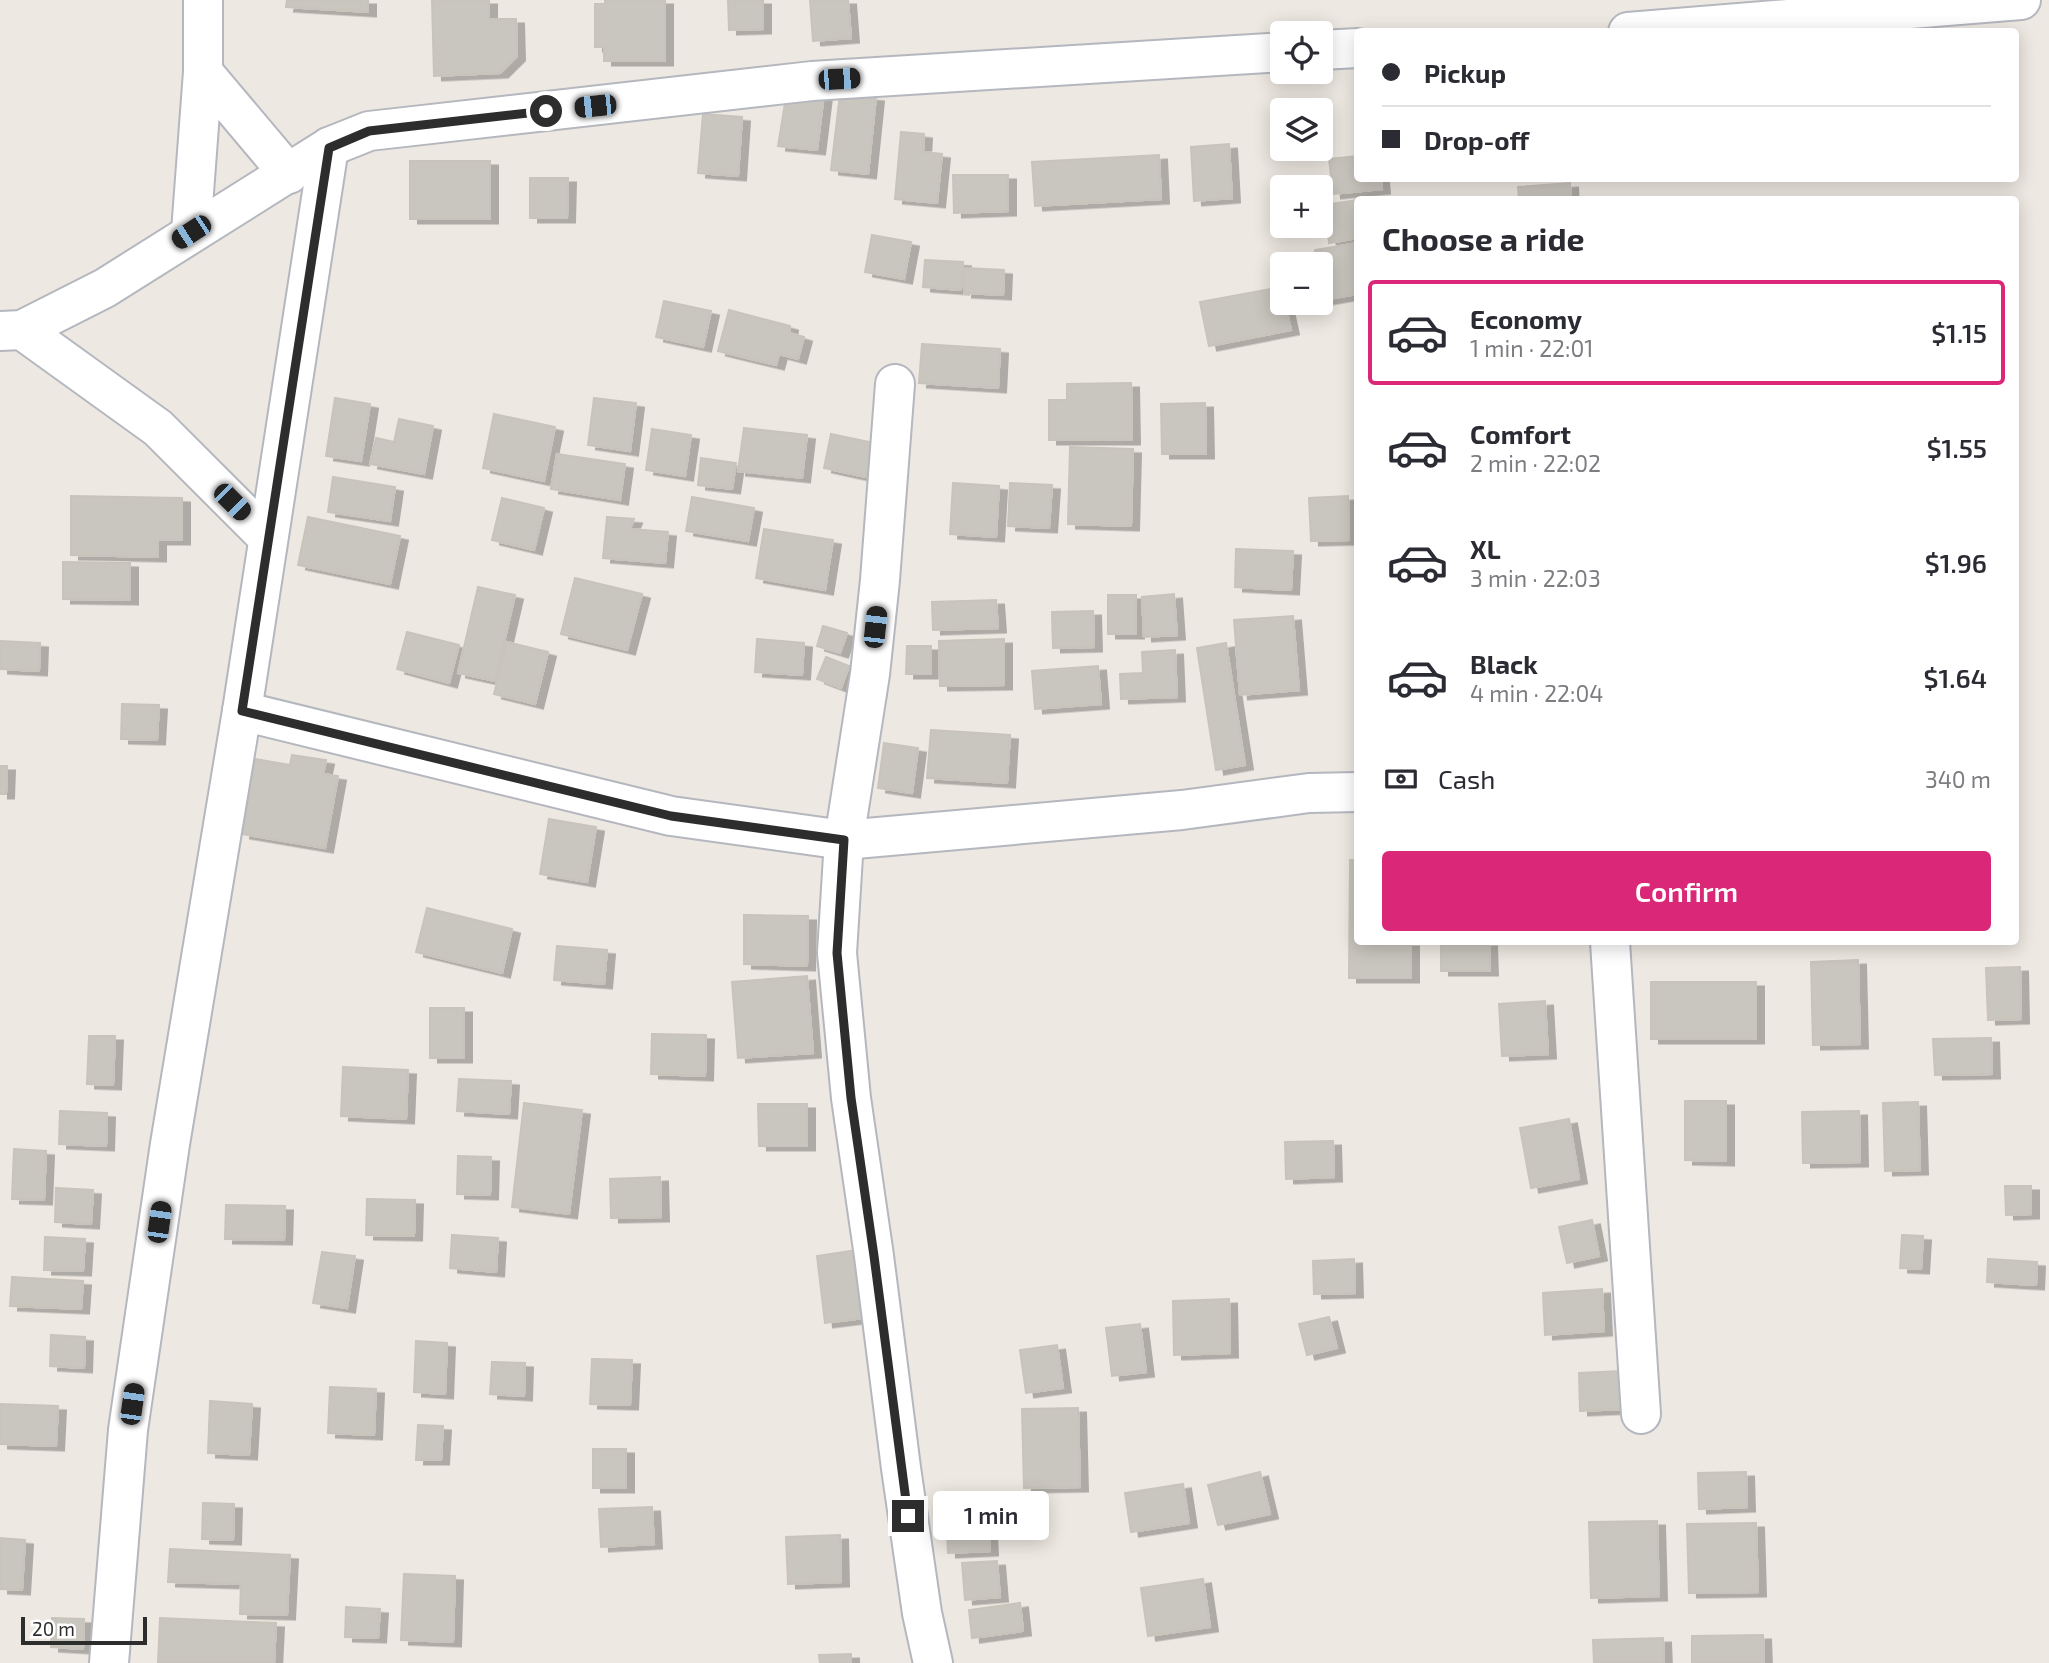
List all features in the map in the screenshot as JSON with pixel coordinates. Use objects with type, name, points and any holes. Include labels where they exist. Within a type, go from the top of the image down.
[{"type":"street","points":[[191,232],[203,72],[203,0]]},
{"type":"street","points":[[1677,28],[2021,0]]},
{"type":"street","points":[[1333,49],[1354,48]]},
{"type":"street","points":[[11,330],[105,288],[329,148],[369,131],[812,81],[1270,53]]},
{"type":"street","points":[[203,72],[289,174]]},
{"type":"street","points":[[109,1663],[128,1430],[172,1130],[242,711],[329,148]]},
{"type":"street","points":[[11,330],[158,428],[268,538]]},
{"type":"street","points":[[895,384],[880,580],[870,674],[844,840],[837,953],[851,1098],[901,1468],[922,1613],[933,1663]]},
{"type":"street","points":[[242,711],[671,816],[844,840],[1182,810],[1309,793],[1354,792]]},
{"type":"street","points":[[1609,945],[1641,1414]]},
{"type":"building","points":[[287,0],[368,0],[368,12],[286,7]]},
{"type":"building","points":[[432,0],[489,0],[489,19],[516,19],[517,56],[500,73],[434,76]]},
{"type":"building","points":[[605,0],[665,0],[665,61],[604,61],[604,47],[595,47],[595,4],[605,4]]},
{"type":"building","points":[[728,0],[763,0],[763,29],[729,30]]},
{"type":"building","points":[[810,0],[848,0],[851,38],[813,41]]},
{"type":"building","points":[[824,94],[817,150],[778,146],[786,97]]},
{"type":"building","points":[[840,94],[876,97],[868,174],[831,170]]},
{"type":"building","points":[[703,114],[742,117],[738,176],[698,173]]},
{"type":"building","points":[[901,132],[924,134],[923,152],[942,154],[937,203],[895,199]]},
{"type":"building","points":[[1229,144],[1232,198],[1194,201],[1191,147]]},
{"type":"building","points":[[1159,155],[1161,199],[1035,206],[1032,162]]},
{"type":"building","points":[[1354,156],[1354,182],[1381,182],[1382,189],[1333,194],[1333,175],[1329,161]]},
{"type":"building","points":[[410,161],[490,161],[490,219],[410,219]]},
{"type":"building","points":[[953,175],[1008,175],[1008,211],[954,213]]},
{"type":"building","points":[[530,178],[568,178],[567,218],[530,218]]},
{"type":"building","points":[[1570,183],[1571,196],[1519,196],[1518,187]]},
{"type":"building","points":[[1354,201],[1354,239],[1329,243],[1328,238],[1333,238],[1333,204]]},
{"type":"building","points":[[872,235],[911,242],[904,279],[865,272]]},
{"type":"building","points":[[1354,244],[1354,295],[1333,298],[1333,252],[1315,252]]},
{"type":"building","points":[[925,260],[963,262],[961,290],[923,287]]},
{"type":"building","points":[[965,268],[1004,270],[1003,295],[964,293]]},
{"type":"building","points":[[1270,289],[1270,315],[1288,315],[1291,330],[1209,346],[1200,302]]},
{"type":"building","points":[[664,301],[711,311],[703,347],[656,337]]},
{"type":"building","points":[[729,310],[790,326],[789,333],[804,337],[798,359],[779,354],[776,365],[718,351]]},
{"type":"building","points":[[922,344],[1000,349],[998,388],[919,383]]},
{"type":"building","points":[[1131,383],[1132,440],[1049,440],[1049,400],[1067,400],[1067,384]]},
{"type":"building","points":[[335,398],[370,404],[361,461],[326,456]]},
{"type":"building","points":[[594,398],[636,403],[630,451],[588,445]]},
{"type":"building","points":[[1205,403],[1206,454],[1162,454],[1161,404]]},
{"type":"building","points":[[494,414],[555,427],[544,481],[483,468]]},
{"type":"building","points":[[399,419],[433,426],[424,474],[370,464],[376,438],[394,442]]},
{"type":"building","points":[[744,428],[807,435],[802,478],[738,471]]},
{"type":"building","points":[[652,429],[691,435],[685,476],[646,470]]},
{"type":"building","points":[[831,434],[874,443],[866,477],[824,468]]},
{"type":"building","points":[[1070,447],[1133,449],[1131,526],[1068,524]]},
{"type":"building","points":[[557,454],[625,464],[620,500],[551,489]]},
{"type":"building","points":[[701,458],[736,463],[732,489],[698,485]]},
{"type":"building","points":[[333,477],[395,487],[390,521],[328,512]]},
{"type":"building","points":[[953,483],[999,486],[996,537],[950,534]]},
{"type":"building","points":[[1010,483],[1052,485],[1049,528],[1008,526]]},
{"type":"building","points":[[71,496],[182,498],[182,540],[158,540],[158,557],[71,555]]},
{"type":"building","points":[[1348,496],[1349,540],[1311,541],[1309,498]]},
{"type":"building","points":[[692,497],[754,508],[748,541],[686,531]]},
{"type":"building","points":[[502,498],[544,508],[534,550],[492,540]]},
{"type":"building","points":[[308,517],[400,536],[390,584],[298,565]]},
{"type":"building","points":[[607,517],[634,519],[630,529],[668,532],[665,563],[603,558]]},
{"type":"building","points":[[764,529],[833,540],[825,590],[756,578]]},
{"type":"building","points":[[1236,549],[1293,551],[1291,590],[1235,587]]},
{"type":"building","points":[[63,562],[130,563],[130,600],[63,599]]},
{"type":"building","points":[[575,578],[642,594],[627,650],[561,634]]},
{"type":"building","points":[[478,587],[515,595],[495,681],[458,673]]},
{"type":"building","points":[[1174,594],[1177,635],[1144,637],[1142,597]]},
{"type":"building","points":[[1108,595],[1136,595],[1136,634],[1108,634]]},
{"type":"building","points":[[996,600],[998,628],[933,630],[932,602]]},
{"type":"building","points":[[1093,611],[1094,647],[1053,648],[1052,612]]},
{"type":"building","points":[[1293,616],[1299,690],[1240,695],[1234,620]]},
{"type":"building","points":[[823,626],[847,633],[840,653],[817,646]]},
{"type":"building","points":[[407,632],[459,645],[449,683],[397,669]]},
{"type":"building","points":[[757,639],[804,643],[802,675],[755,672]]},
{"type":"building","points":[[1004,639],[1004,685],[940,686],[939,641]]},
{"type":"building","points":[[0,641],[40,643],[39,671],[0,669]]},
{"type":"building","points":[[507,642],[548,652],[535,704],[494,694]]},
{"type":"building","points":[[1226,643],[1245,765],[1216,770],[1197,648]]},
{"type":"building","points":[[907,646],[931,646],[931,674],[906,674]]},
{"type":"building","points":[[1175,650],[1177,697],[1121,699],[1120,674],[1143,673],[1142,652]]},
{"type":"building","points":[[826,657],[849,666],[841,688],[817,679]]},
{"type":"building","points":[[1098,666],[1101,704],[1035,709],[1032,671]]},
{"type":"building","points":[[122,704],[159,705],[157,740],[121,739]]},
{"type":"building","points":[[931,730],[1010,735],[1007,783],[927,778]]},
{"type":"building","points":[[884,743],[918,748],[912,793],[878,788]]},
{"type":"building","points":[[292,755],[326,760],[323,774],[338,776],[325,848],[242,834],[255,759],[290,765]]},
{"type":"building","points":[[0,766],[7,766],[6,794],[0,794]]},
{"type":"building","points":[[549,819],[596,827],[587,882],[540,874]]},
{"type":"building","points":[[1350,860],[1354,860],[1354,945],[1411,945],[1411,978],[1349,978]]},
{"type":"building","points":[[427,908],[512,929],[502,973],[416,952]]},
{"type":"building","points":[[744,915],[808,916],[807,966],[744,964]]},
{"type":"building","points":[[1441,945],[1489,945],[1490,971],[1441,971]]},
{"type":"building","points":[[557,946],[607,950],[604,984],[554,980]]},
{"type":"building","points":[[1858,960],[1860,1044],[1813,1045],[1811,962]]},
{"type":"building","points":[[2020,967],[2021,1019],[1988,1020],[1986,968]]},
{"type":"building","points":[[807,976],[813,1053],[738,1058],[732,982]]},
{"type":"building","points":[[1651,982],[1756,982],[1756,1039],[1651,1039]]},
{"type":"building","points":[[1545,1001],[1548,1054],[1502,1056],[1499,1004]]},
{"type":"building","points":[[430,1008],[464,1008],[464,1058],[430,1058]]},
{"type":"building","points":[[652,1034],[706,1035],[705,1076],[651,1074]]},
{"type":"building","points":[[89,1036],[115,1036],[113,1085],[87,1084]]},
{"type":"building","points":[[1991,1038],[1992,1074],[1935,1075],[1933,1039]]},
{"type":"building","points":[[343,1067],[408,1070],[406,1119],[341,1116]]},
{"type":"building","points":[[459,1079],[511,1081],[509,1114],[457,1111]]},
{"type":"building","points":[[1685,1101],[1726,1101],[1726,1161],[1685,1160]]},
{"type":"building","points":[[1918,1102],[1920,1170],[1885,1171],[1883,1103]]},
{"type":"building","points":[[524,1103],[582,1110],[569,1214],[512,1207]]},
{"type":"building","points":[[758,1104],[807,1104],[807,1146],[759,1146]]},
{"type":"building","points":[[60,1111],[107,1113],[106,1146],[59,1144]]},
{"type":"building","points":[[1859,1111],[1860,1162],[1803,1163],[1802,1112]]},
{"type":"building","points":[[1569,1119],[1579,1179],[1531,1188],[1520,1128]]},
{"type":"building","points":[[1333,1141],[1334,1177],[1286,1179],[1285,1142]]},
{"type":"building","points":[[14,1149],[46,1151],[44,1200],[12,1199]]},
{"type":"building","points":[[458,1156],[491,1157],[490,1195],[457,1194]]},
{"type":"building","points":[[660,1177],[661,1217],[611,1218],[610,1179]]},
{"type":"building","points":[[2005,1186],[2031,1186],[2031,1214],[2006,1215]]},
{"type":"building","points":[[56,1188],[93,1190],[91,1224],[55,1222]]},
{"type":"building","points":[[367,1199],[415,1200],[414,1236],[366,1235]]},
{"type":"building","points":[[226,1205],[285,1206],[284,1240],[225,1239]]},
{"type":"building","points":[[1592,1220],[1599,1256],[1567,1263],[1559,1227]]},
{"type":"building","points":[[452,1235],[498,1238],[496,1272],[450,1268]]},
{"type":"building","points":[[1902,1235],[1923,1236],[1921,1269],[1900,1268]]},
{"type":"building","points":[[45,1237],[85,1239],[83,1271],[44,1270]]},
{"type":"building","points":[[864,1249],[873,1317],[825,1323],[817,1256]]},
{"type":"building","points":[[322,1252],[355,1256],[347,1308],[313,1303]]},
{"type":"building","points":[[1354,1259],[1355,1293],[1314,1294],[1313,1261]]},
{"type":"building","points":[[1988,1259],[2037,1262],[2036,1285],[1987,1282]]},
{"type":"building","points":[[12,1277],[83,1281],[81,1309],[10,1306]]},
{"type":"building","points":[[1602,1289],[1604,1331],[1545,1335],[1543,1293]]},
{"type":"building","points":[[1229,1299],[1230,1353],[1174,1355],[1173,1301]]},
{"type":"building","points":[[1329,1317],[1337,1348],[1307,1355],[1299,1324]]},
{"type":"building","points":[[1140,1324],[1146,1372],[1112,1376],[1106,1328]]},
{"type":"building","points":[[51,1335],[85,1337],[84,1368],[50,1366]]},
{"type":"building","points":[[416,1341],[447,1343],[445,1394],[414,1392]]},
{"type":"building","points":[[1057,1345],[1063,1388],[1026,1393],[1020,1350]]},
{"type":"building","points":[[592,1359],[632,1360],[630,1405],[590,1404]]},
{"type":"building","points":[[492,1362],[525,1363],[524,1396],[490,1394]]},
{"type":"building","points":[[1622,1371],[1624,1409],[1580,1411],[1579,1373]]},
{"type":"building","points":[[330,1387],[376,1389],[374,1435],[328,1433]]},
{"type":"building","points":[[210,1401],[252,1404],[249,1455],[208,1453]]},
{"type":"building","points":[[0,1404],[58,1406],[56,1446],[0,1444]]},
{"type":"building","points":[[1078,1408],[1080,1487],[1024,1488],[1022,1409]]},
{"type":"building","points":[[418,1425],[443,1426],[441,1460],[416,1460]]},
{"type":"building","points":[[593,1449],[626,1449],[626,1488],[593,1488]]},
{"type":"building","points":[[1260,1472],[1270,1514],[1218,1525],[1208,1485]]},
{"type":"building","points":[[1746,1472],[1747,1507],[1699,1509],[1698,1473]]},
{"type":"building","points":[[1183,1484],[1189,1523],[1131,1532],[1125,1493]]},
{"type":"building","points":[[203,1503],[234,1504],[233,1540],[202,1539]]},
{"type":"building","points":[[652,1507],[654,1544],[601,1547],[599,1509]]},
{"type":"building","points":[[988,1507],[990,1551],[948,1553],[946,1508]]},
{"type":"building","points":[[1657,1521],[1659,1596],[1591,1598],[1589,1522]]},
{"type":"building","points":[[1756,1523],[1758,1592],[1689,1593],[1687,1524]]},
{"type":"building","points":[[840,1535],[841,1582],[788,1584],[786,1537]]},
{"type":"building","points":[[0,1538],[25,1540],[22,1590],[0,1589]]},
{"type":"building","points":[[170,1549],[290,1555],[287,1615],[240,1614],[241,1584],[168,1582]]},
{"type":"building","points":[[997,1561],[1000,1597],[965,1600],[962,1563]]},
{"type":"building","points":[[404,1574],[455,1576],[453,1642],[401,1640]]},
{"type":"building","points":[[1203,1579],[1210,1627],[1148,1636],[1141,1588]]},
{"type":"building","points":[[1020,1603],[1023,1631],[972,1638],[969,1610]]},
{"type":"building","points":[[346,1607],[380,1609],[378,1638],[345,1637]]},
{"type":"building","points":[[52,1618],[84,1619],[83,1649],[51,1647]]},
{"type":"building","points":[[160,1618],[276,1623],[274,1663],[158,1663]]},
{"type":"building","points":[[1763,1635],[1764,1663],[1692,1663],[1692,1636]]},
{"type":"building","points":[[1663,1638],[1664,1663],[1594,1663],[1593,1640]]},
{"type":"building","points":[[851,1654],[851,1663],[820,1663],[819,1655]]},
{"type":"route","points":[[546,111],[369,131],[329,148],[242,711],[671,816],[844,840],[837,953],[851,1098],[908,1516]]}]
